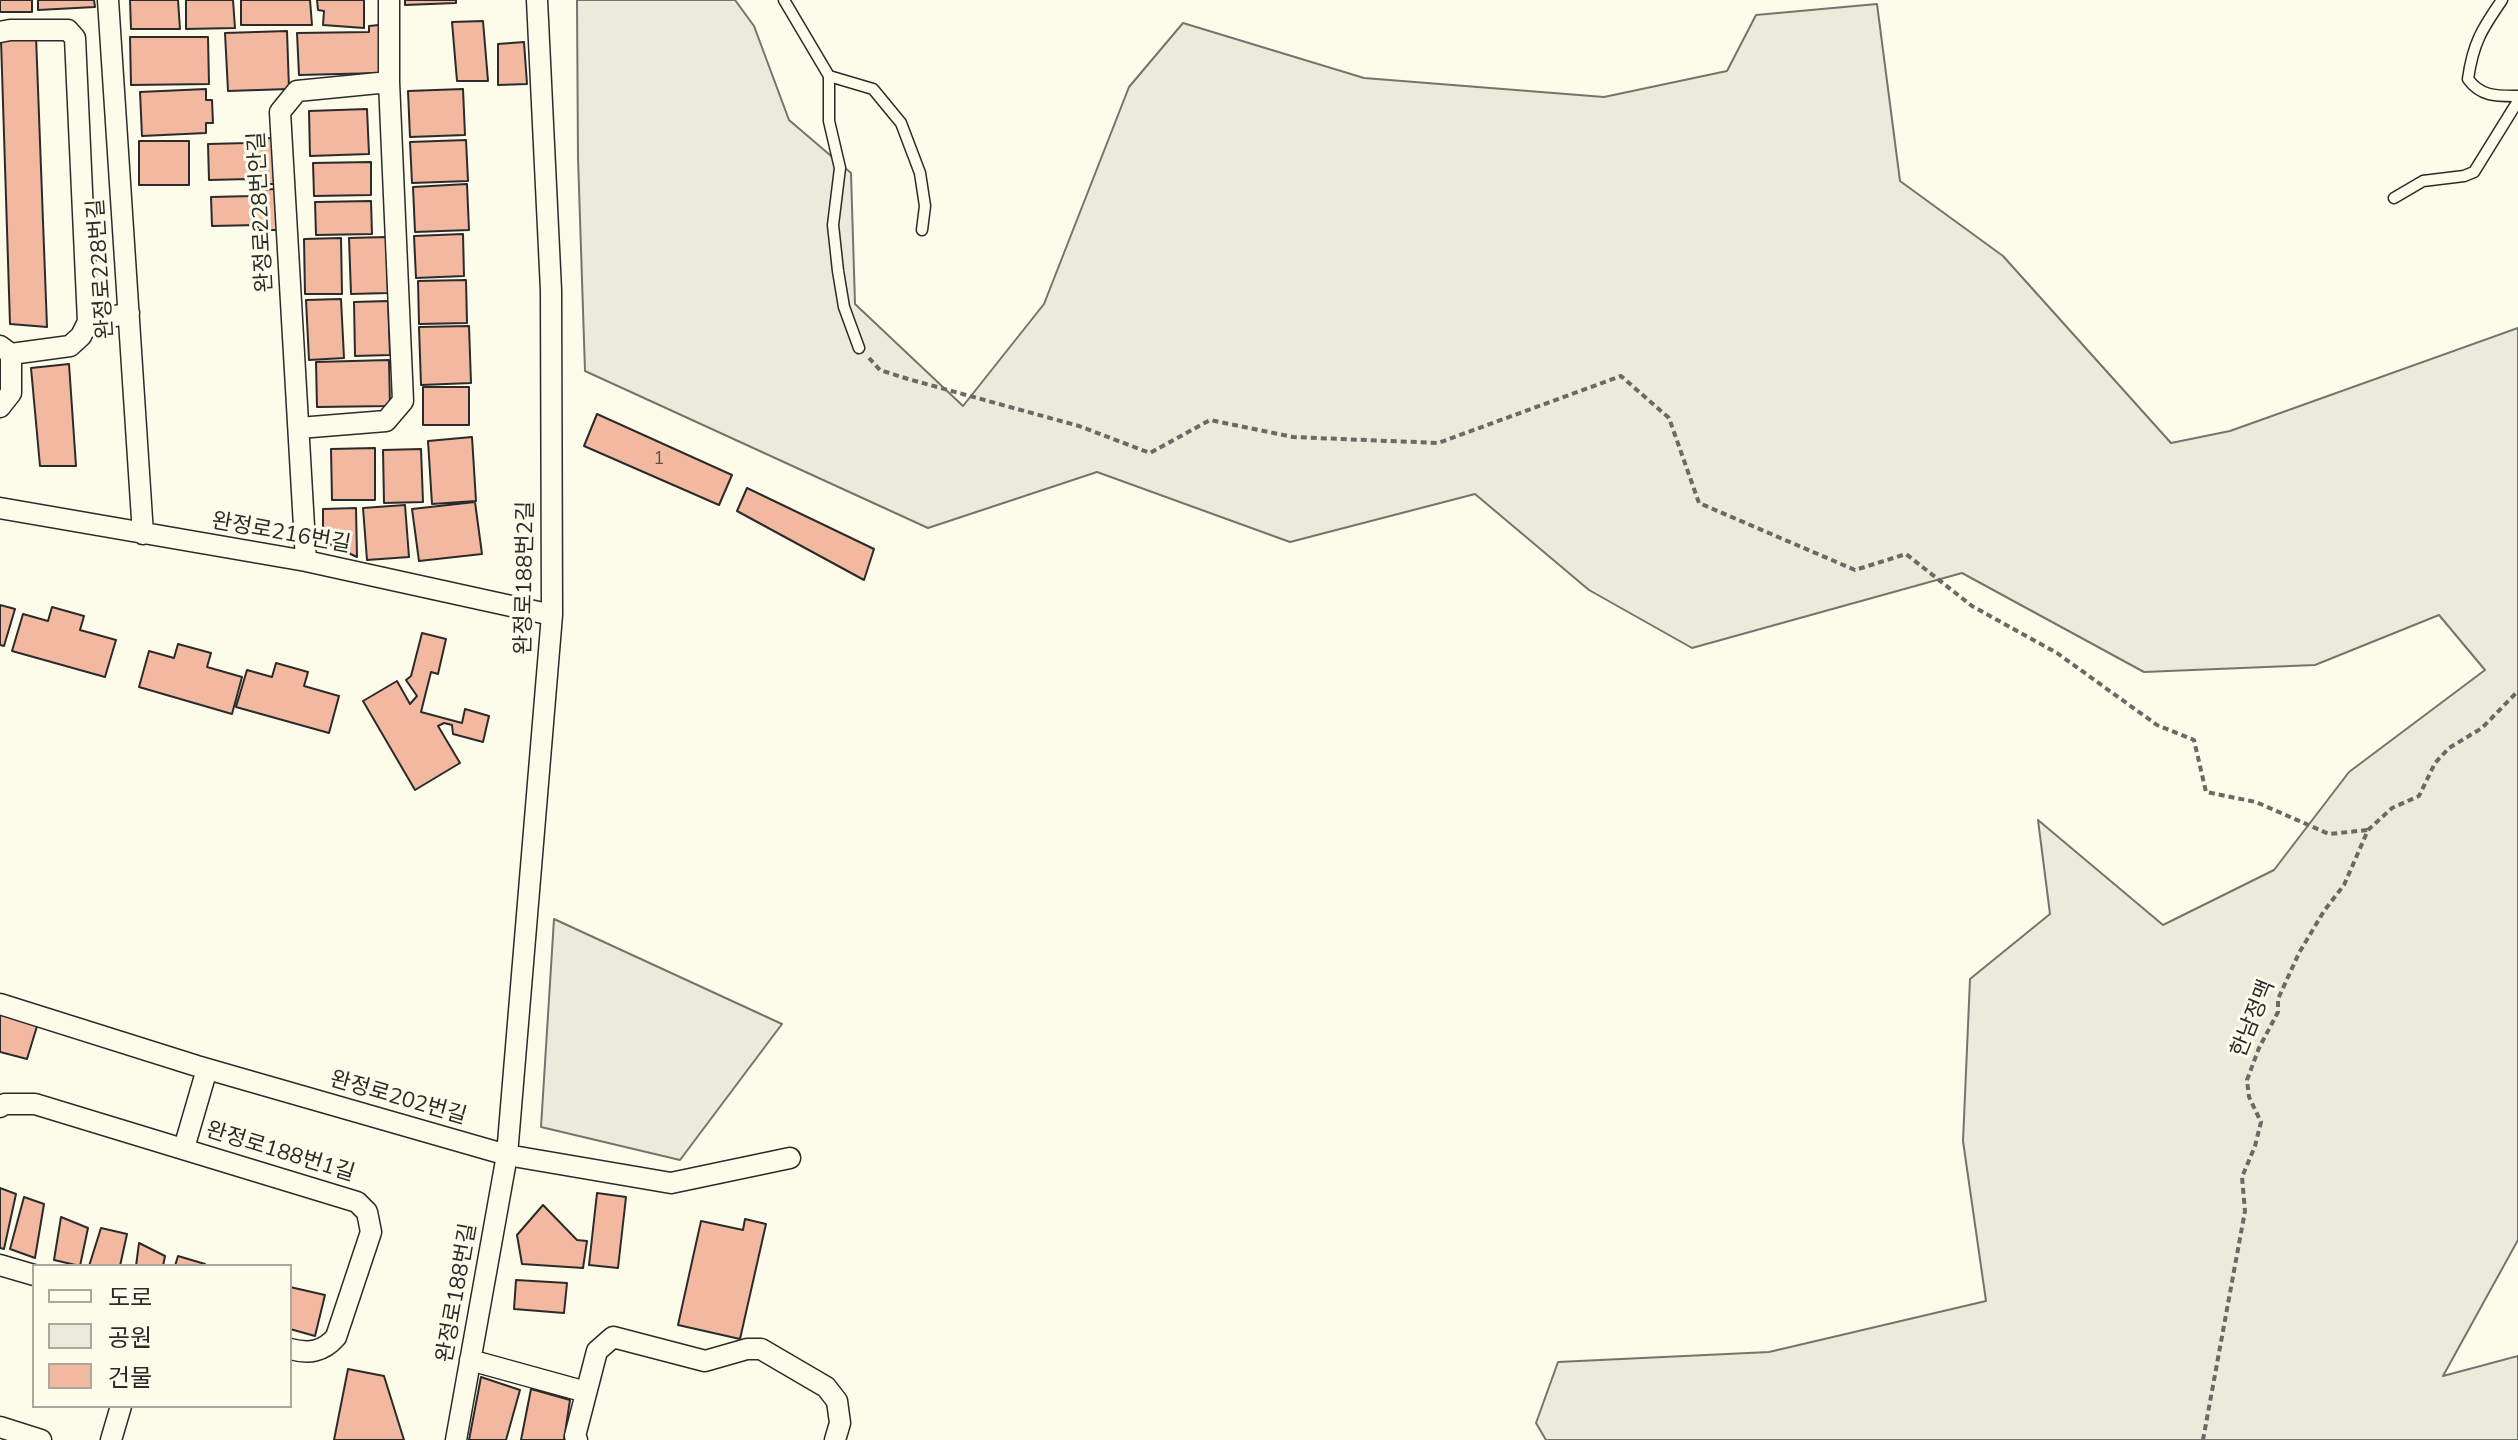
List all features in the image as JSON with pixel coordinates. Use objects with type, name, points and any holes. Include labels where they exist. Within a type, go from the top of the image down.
[{"type":"street","name":"완정로228번길","points":[[108,0],[143,534]]},
{"type":"street","points":[[299,428],[386,421],[403,401],[389,82],[389,0]]},
{"type":"street","name":"완정로188번2길","points":[[507,1155],[552,615],[551,290],[537,0]]},
{"type":"street","points":[[0,32],[68,30],[75,38],[88,322],[81,336],[70,346],[6,350],[11,393],[0,407]]},
{"type":"street","name":"완정로228번안길","points":[[306,561],[280,112],[297,91],[389,82]]},
{"type":"street","points":[[88,322],[129,313]]},
{"type":"street","name":"완정로216번길","points":[[0,508],[306,561],[552,615]]},
{"type":"street","name":"완정로202번길","points":[[0,1004],[207,1069],[507,1155],[671,1183],[790,1158]]},
{"type":"street","points":[[184,1148],[207,1069]]},
{"type":"street","name":"완정로188번1길","points":[[0,1107],[5,1104],[35,1104],[357,1202],[367,1212],[371,1232],[336,1337],[327,1348],[311,1351],[292,1349]]},
{"type":"street","name":"완정로188번길","points":[[456,1440],[507,1155]]},
{"type":"street","points":[[0,1265],[32,1274]]},
{"type":"street","points":[[577,1440],[575,1436],[597,1351],[613,1337],[705,1361],[747,1349],[761,1349],[826,1387],[837,1401],[840,1423],[835,1440]]},
{"type":"street","points":[[470,1360],[586,1392]]},
{"type":"street","points":[[111,1440],[120,1408]]},
{"type":"street","points":[[0,1427],[41,1440]]},
{"type":"lane","points":[[784,0],[829,76],[829,121],[840,168],[833,225],[838,271],[844,307],[859,348]]},
{"type":"lane","points":[[2394,198],[2423,181],[2474,172],[2518,98],[2476,90],[2468,79],[2471,56],[2479,35],[2502,0]]},
{"type":"lane","points":[[829,76],[873,89],[901,123],[920,173],[925,206],[922,230]]},
{"type":"path","points":[[859,348],[880,370],[1079,426],[1150,453],[1210,420],[1293,437],[1438,443],[1621,376],[1669,418],[1699,503],[1855,570],[1906,554],[1972,606],[2057,653],[2157,725],[2194,740],[2206,792],[2256,802],[2329,834],[2368,830]]},
{"type":"path","name":"한남정맥","points":[[2203,1440],[2245,1211],[2242,1177],[2261,1122],[2249,1097],[2247,1080],[2278,1012],[2278,999],[2299,953],[2344,885],[2368,830],[2392,808],[2419,796],[2435,763],[2449,748],[2482,728],[2518,691]]},
{"type":"green space","points":[[577,0],[735,0],[754,26],[789,120],[851,173],[855,304],[963,406],[1044,304],[1129,87],[1183,23],[1364,78],[1604,97],[1727,71],[1756,15],[1877,4],[1900,181],[2003,256],[2171,443],[2230,431],[2518,328],[2518,1240],[2443,1376],[2518,1356],[2518,1440],[1546,1440],[1536,1423],[1558,1362],[1769,1352],[1986,1301],[1963,1141],[1970,979],[2050,914],[2038,820],[2163,925],[2274,870],[2349,772],[2485,670],[2439,615],[2315,665],[2144,672],[1962,573],[1692,648],[1589,590],[1475,494],[1290,542],[1097,472],[928,528],[585,371],[578,158]]},
{"type":"green space","points":[[554,919],[782,1024],[680,1160],[541,1127]]},
{"type":"building","points":[[0,0],[32,0],[32,12],[0,12]]},
{"type":"building","points":[[38,0],[94,0],[95,7],[38,10]]},
{"type":"building","points":[[130,0],[178,0],[180,29],[131,29]]},
{"type":"building","points":[[186,0],[233,0],[235,28],[186,29]]},
{"type":"building","points":[[241,0],[310,0],[312,25],[241,25]]},
{"type":"building","points":[[317,0],[364,0],[364,28],[323,25],[324,11],[318,10]]},
{"type":"building","points":[[405,0],[456,0],[456,3],[405,5]]},
{"type":"building","points":[[483,21],[488,81],[457,81],[452,22]]},
{"type":"building","points":[[379,25],[380,73],[299,75],[297,33],[369,32],[369,26]]},
{"type":"building","points":[[287,31],[289,89],[228,91],[225,33]]},
{"type":"building","points":[[36,36],[47,327],[10,324],[1,40]]},
{"type":"building","points":[[130,37],[208,37],[209,84],[131,85]]},
{"type":"building","points":[[524,42],[527,84],[498,85],[498,44]]},
{"type":"building","points":[[206,89],[206,100],[212,100],[213,123],[206,123],[206,133],[142,136],[140,92]]},
{"type":"building","points":[[463,89],[465,135],[410,137],[408,91]]},
{"type":"building","points":[[367,109],[369,154],[310,156],[309,111]]},
{"type":"building","points":[[273,138],[274,184],[251,184],[250,179],[209,180],[208,144],[248,143],[248,139]]},
{"type":"building","points":[[466,140],[468,181],[412,183],[410,142]]},
{"type":"building","points":[[139,141],[189,141],[189,185],[139,185]]},
{"type":"building","points":[[371,162],[371,195],[314,196],[313,163]]},
{"type":"building","points":[[467,184],[469,230],[415,232],[413,187]]},
{"type":"building","points":[[276,189],[277,230],[258,230],[258,225],[212,226],[211,197],[252,196],[252,190]]},
{"type":"building","points":[[371,201],[372,234],[316,235],[315,202]]},
{"type":"building","points":[[463,234],[464,276],[416,278],[414,236]]},
{"type":"building","points":[[386,237],[388,293],[351,294],[349,238]]},
{"type":"building","points":[[341,238],[342,294],[305,294],[304,239]]},
{"type":"building","points":[[466,280],[467,323],[419,324],[418,281]]},
{"type":"building","points":[[341,299],[344,358],[309,360],[306,300]]},
{"type":"building","points":[[388,301],[390,355],[355,356],[354,302]]},
{"type":"building","points":[[469,326],[471,383],[421,385],[419,327]]},
{"type":"building","points":[[389,360],[390,406],[317,407],[316,362]]},
{"type":"building","points":[[69,364],[76,466],[40,466],[31,368]]},
{"type":"building","points":[[423,387],[469,387],[469,425],[423,425]]},
{"type":"building","points":[[597,414],[732,475],[719,505],[584,446]]},
{"type":"building","points":[[472,437],[476,501],[432,504],[428,441]]},
{"type":"building","points":[[375,448],[375,500],[332,500],[331,449]]},
{"type":"building","points":[[421,449],[423,502],[384,503],[383,450]]},
{"type":"building","points":[[747,488],[874,549],[864,580],[737,511]]},
{"type":"building","points":[[475,502],[482,554],[419,561],[412,509]]},
{"type":"building","points":[[405,505],[409,557],[367,560],[363,508]]},
{"type":"building","points":[[356,508],[357,557],[323,541],[323,509]]},
{"type":"building","points":[[0,605],[15,609],[4,646],[0,645]]},
{"type":"building","points":[[52,607],[84,616],[80,630],[116,640],[105,677],[12,651],[23,614],[48,621]]},
{"type":"building","points":[[422,633],[446,639],[438,674],[431,672],[421,712],[462,723],[465,709],[489,716],[483,742],[453,734],[452,725],[444,723],[438,726],[460,763],[415,790],[363,701],[397,681],[410,704],[417,696],[406,680],[411,676]]},
{"type":"building","points":[[178,644],[211,653],[207,667],[242,677],[232,714],[139,687],[149,651],[174,658]]},
{"type":"building","points":[[276,663],[308,672],[304,686],[339,696],[329,733],[236,707],[247,670],[272,677]]},
{"type":"building","points":[[0,1011],[38,1023],[27,1059],[0,1052]]},
{"type":"building","points":[[0,1188],[16,1194],[4,1249],[0,1248]]},
{"type":"building","points":[[597,1193],[626,1197],[618,1268],[589,1265]]},
{"type":"building","points":[[24,1197],[44,1204],[35,1258],[10,1249]]},
{"type":"building","points":[[543,1205],[577,1240],[587,1241],[583,1268],[522,1264],[517,1235]]},
{"type":"building","points":[[61,1217],[88,1228],[80,1264],[54,1260]]},
{"type":"building","points":[[745,1219],[766,1224],[740,1339],[678,1325],[701,1221],[743,1230]]},
{"type":"building","points":[[101,1228],[127,1234],[120,1264],[90,1264]]},
{"type":"building","points":[[139,1243],[165,1256],[163,1264],[136,1264]]},
{"type":"building","points":[[178,1256],[205,1264],[176,1264]]},
{"type":"building","points":[[516,1280],[567,1283],[564,1313],[514,1309]]},
{"type":"building","points":[[292,1287],[325,1295],[315,1336],[292,1330]]},
{"type":"building","points":[[348,1369],[384,1376],[404,1440],[334,1440]]},
{"type":"building","points":[[481,1377],[520,1390],[506,1440],[469,1440]]},
{"type":"building","points":[[531,1389],[570,1400],[564,1440],[521,1440]]}]
